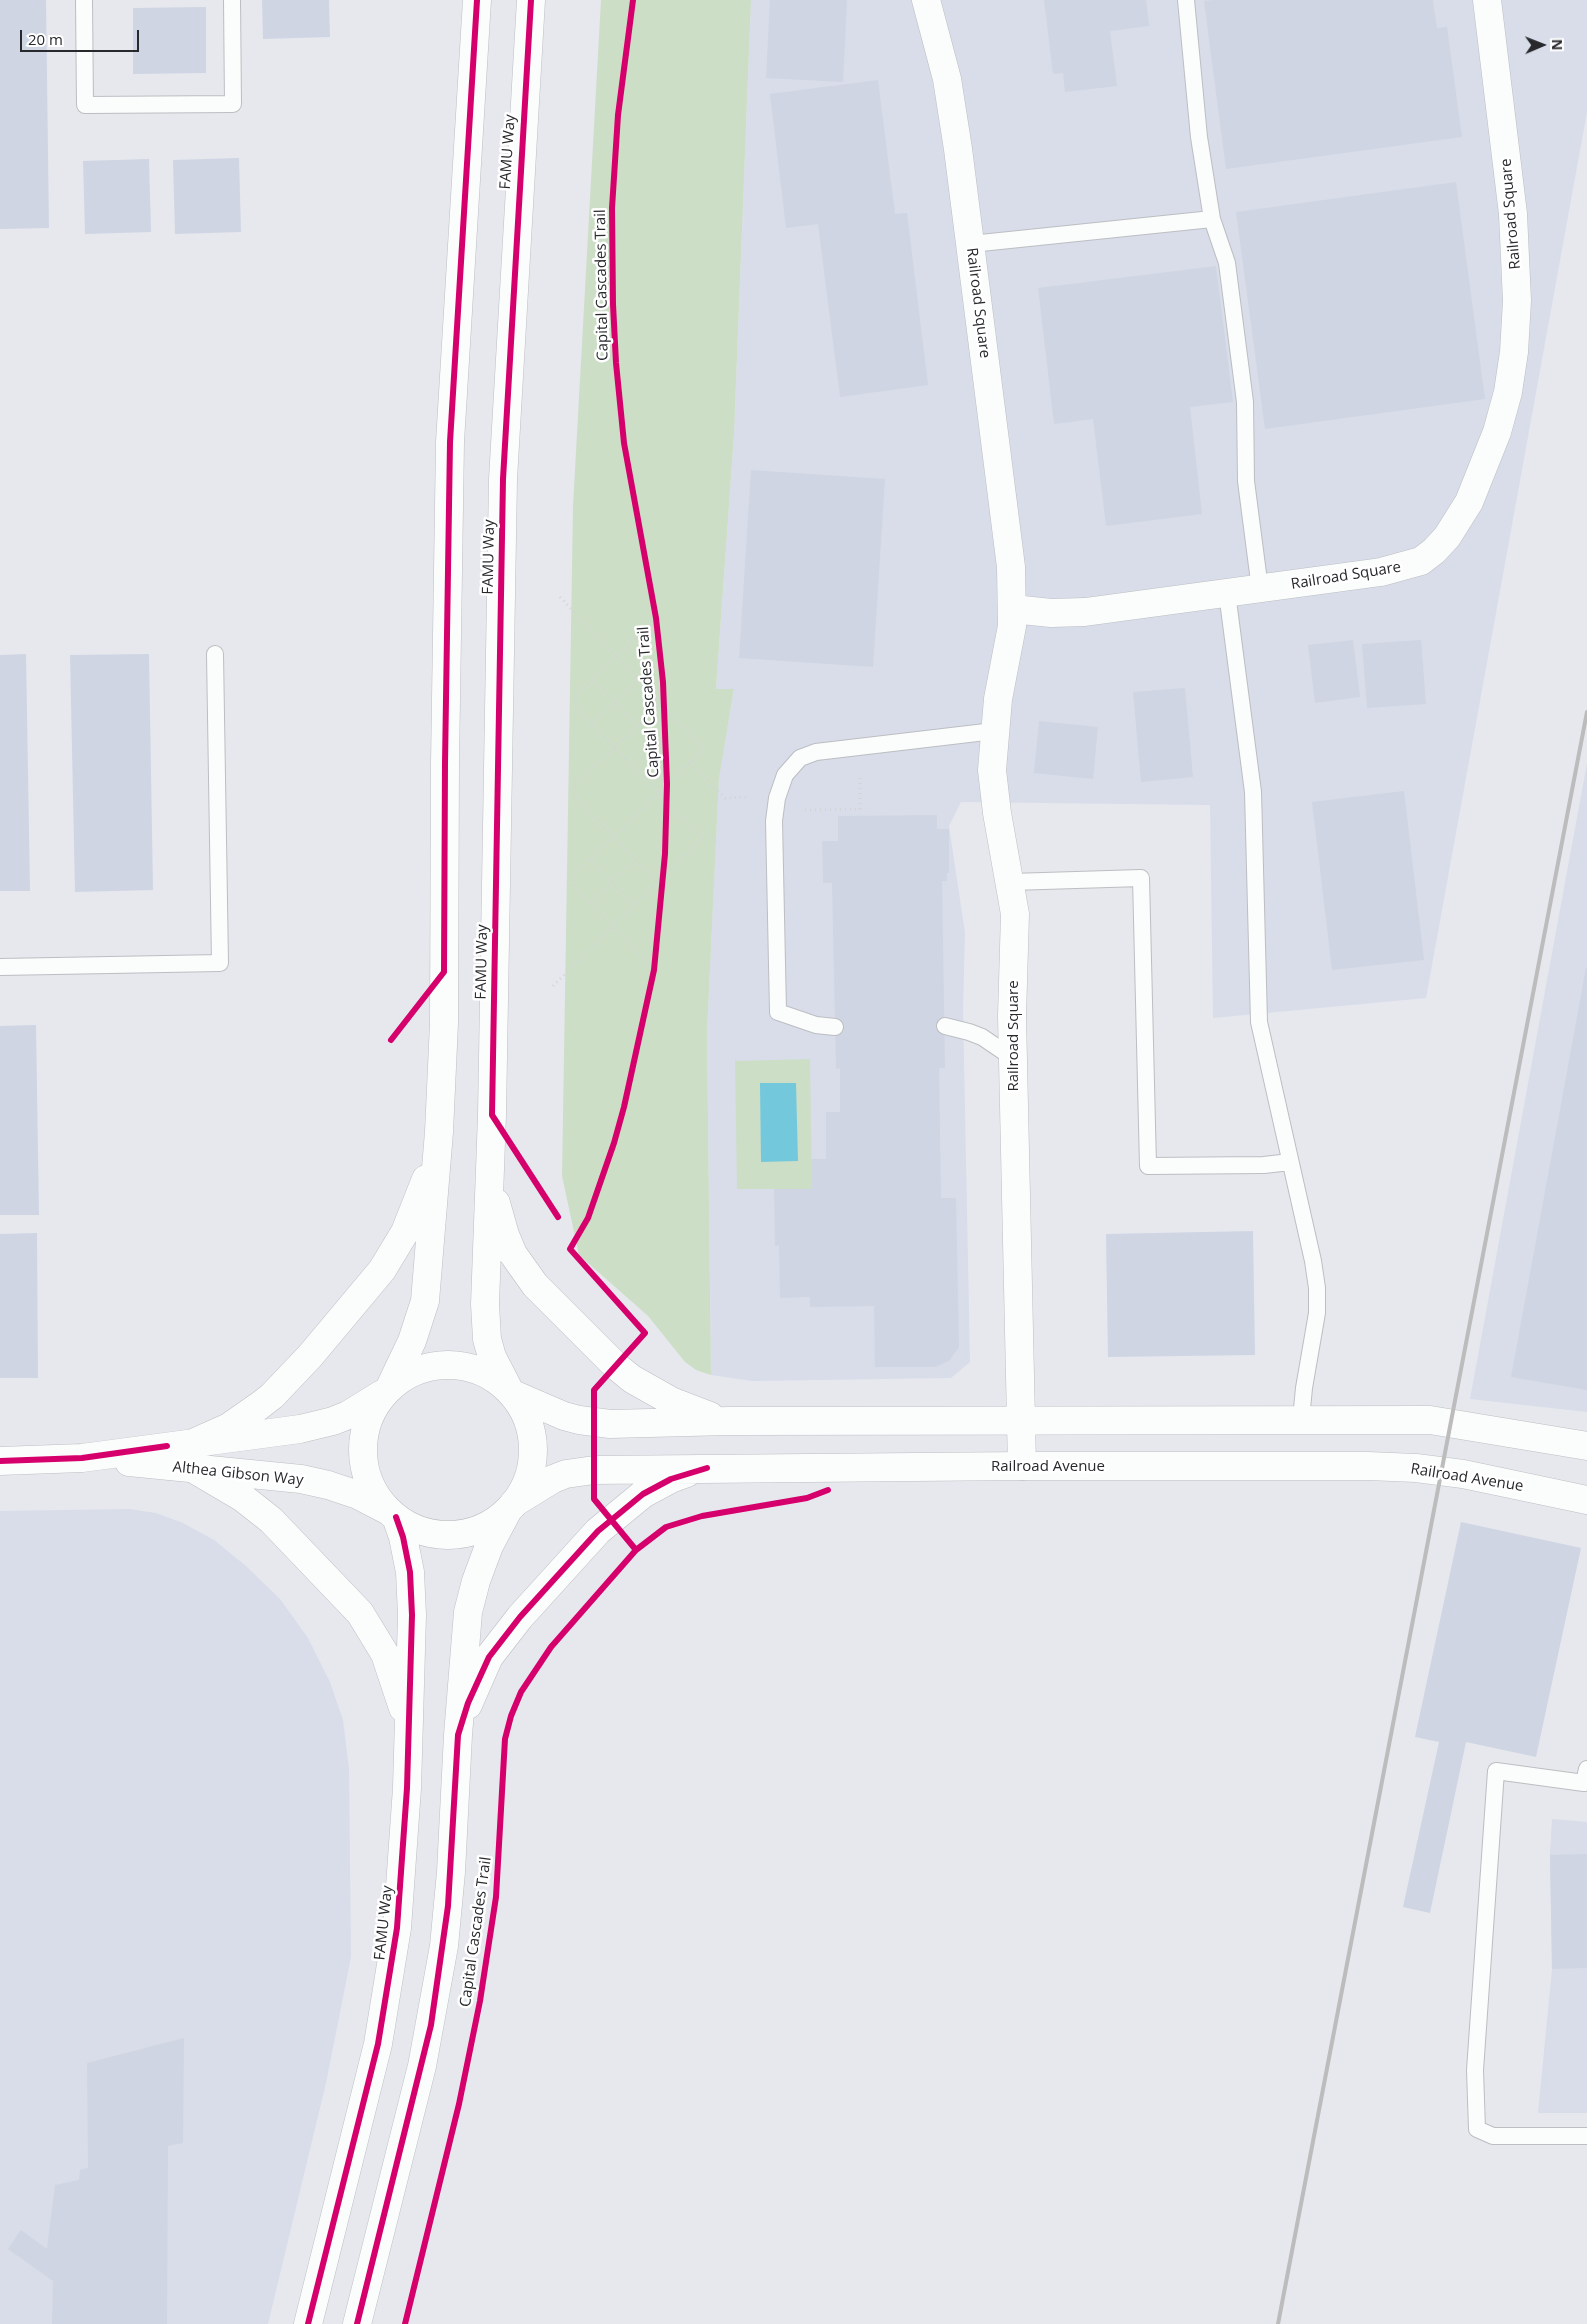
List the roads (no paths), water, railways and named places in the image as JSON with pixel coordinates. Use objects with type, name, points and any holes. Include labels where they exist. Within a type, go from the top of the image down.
[{"type":"street","name":"FAMU Way","points":[[477,0],[450,452],[445,763],[444,1023],[439,1132],[425,1301],[412,1341],[387,1389],[370,1415],[363,1440],[363,1453],[367,1478],[380,1501],[392,1514],[414,1529],[436,1535],[458,1535],[479,1529],[510,1507]]},
{"type":"street","name":"FAMU Way","points":[[357,2324],[431,2025],[448,1906],[464,1650],[471,1596],[489,1546],[510,1507],[526,1483],[533,1449],[526,1414],[510,1391],[492,1357],[485,1321],[503,460],[531,0]]},
{"type":"street","name":"Railroad Square","points":[[926,0],[940,46],[953,114],[1010,553],[1014,609],[1010,643],[998,699],[992,770],[996,813],[1011,882],[1016,930],[1012,1008],[1022,1466]]},
{"type":"street","name":"Railroad Square","points":[[1014,609],[1085,612],[1260,589],[1381,572],[1421,561],[1434,551],[1458,520],[1488,455],[1497,432],[1510,382],[1517,301],[1513,214],[1487,0]]},
{"type":"street","points":[[408,1743],[402,1706],[391,1670],[377,1638],[364,1619],[271,1520],[192,1456],[272,1396],[310,1356],[382,1270],[405,1232],[416,1209],[439,1132]]},
{"type":"street","points":[[489,1165],[504,1235],[522,1270],[534,1285],[616,1366],[632,1379],[690,1410],[729,1421]]},
{"type":"street","name":"FAMU Way","points":[[387,1389],[402,1378],[425,1367],[450,1364],[475,1368],[487,1373],[510,1391]]},
{"type":"street","name":"Althea Gibson Way","points":[[0,1461],[192,1456],[317,1426],[348,1415],[387,1389]]},
{"type":"street","points":[[510,1391],[549,1411],[578,1420],[594,1422],[1430,1420],[1587,1446]]},
{"type":"street","name":"Althea Gibson Way","points":[[192,1456],[322,1484],[358,1495],[392,1514]]},
{"type":"street","name":"Railroad Avenue","points":[[510,1507],[553,1479],[581,1471],[707,1468],[1368,1466],[1416,1468],[1463,1474],[1587,1500]]},
{"type":"street","points":[[458,1735],[468,1703],[489,1657],[520,1617],[588,1541],[611,1519],[643,1494],[672,1479],[707,1468]]},
{"type":"street","name":"FAMU Way","points":[[308,2324],[378,2044],[386,2002],[401,1885],[408,1743],[412,1594],[407,1554],[392,1514]]},
{"type":"lane","points":[[84,0],[85,105],[234,104],[232,0]]},
{"type":"lane","points":[[1186,0],[1199,136],[1212,219],[1227,263],[1245,402],[1246,481],[1260,589]]},
{"type":"lane","points":[[971,244],[1212,219]]},
{"type":"lane","points":[[1227,593],[1252,786],[1259,1022],[1313,1261],[1318,1301],[1301,1404],[1301,1419]]},
{"type":"lane","points":[[0,967],[220,963],[215,654]]},
{"type":"lane","points":[[835,1027],[816,1025],[778,1012],[775,810],[783,780],[793,764],[800,758],[816,752],[994,731]]},
{"type":"lane","points":[[1011,882],[1141,878],[1148,1166],[1264,1165],[1290,1162]]},
{"type":"lane","points":[[945,1026],[982,1037],[1013,1058]]},
{"type":"lane","points":[[1587,1769],[1584,1783],[1496,1771],[1475,2070],[1475,2112],[1476,2128],[1492,2136],[1587,2136]]},
{"type":"water","points":[[760,1083],[796,1083],[798,1161],[761,1162]]},
{"type":"railway","points":[[1278,2324],[1587,712]]}]
